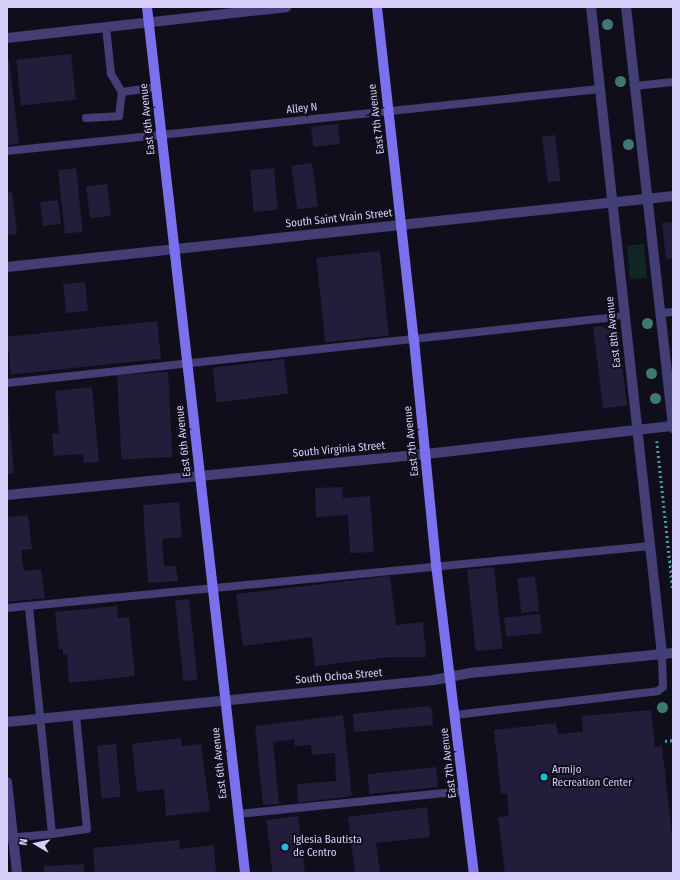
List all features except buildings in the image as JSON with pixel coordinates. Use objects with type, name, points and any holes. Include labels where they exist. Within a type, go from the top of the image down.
[{"type":"street","name":"East 6th Avenue","points":[[147,7],[244,873]]},
{"type":"street","points":[[7,38],[286,7]]},
{"type":"street","name":"East 7th Avenue","points":[[377,7],[402,225],[436,565],[474,873]]},
{"type":"street","name":"East 8th Avenue","points":[[591,7],[662,654]]},
{"type":"street","points":[[626,7],[673,427]]},
{"type":"street","name":"South Saint Vrain Street","points":[[7,266],[673,196]]},
{"type":"street","name":"South Virginia Street","points":[[7,495],[199,475],[426,454],[673,427]]},
{"type":"street","name":"South Ochoa Street","points":[[7,722],[225,699],[434,680],[470,673],[673,653]]},
{"type":"street","points":[[7,782],[10,838],[17,873]]},
{"type":"lane","points":[[86,118],[119,116],[122,92],[111,74],[106,27]]},
{"type":"lane","points":[[635,86],[673,82]]},
{"type":"lane","points":[[122,92],[156,87]]},
{"type":"lane","name":"Alley N","points":[[7,151],[600,89]]},
{"type":"lane","points":[[660,313],[673,312]]},
{"type":"lane","points":[[7,383],[625,316]]},
{"type":"lane","points":[[7,608],[213,589],[436,565],[650,546]]},
{"type":"lane","points":[[29,606],[52,834]]},
{"type":"lane","points":[[455,714],[658,691],[663,687],[662,654]]},
{"type":"lane","points":[[10,838],[87,829],[76,714]]},
{"type":"lane","points":[[238,814],[464,791]]},
{"type":"path","points":[[657,440],[673,590]]},
{"type":"path","points":[[665,741],[673,740]]},
{"type":"green space","points":[[644,244],[647,278],[630,279],[627,245]]},
{"type":"place","name":"Armijo Recreation Center","points":[[544,777]]},
{"type":"place","name":"Iglesia Bautista de Centro","points":[[285,847]]}]
